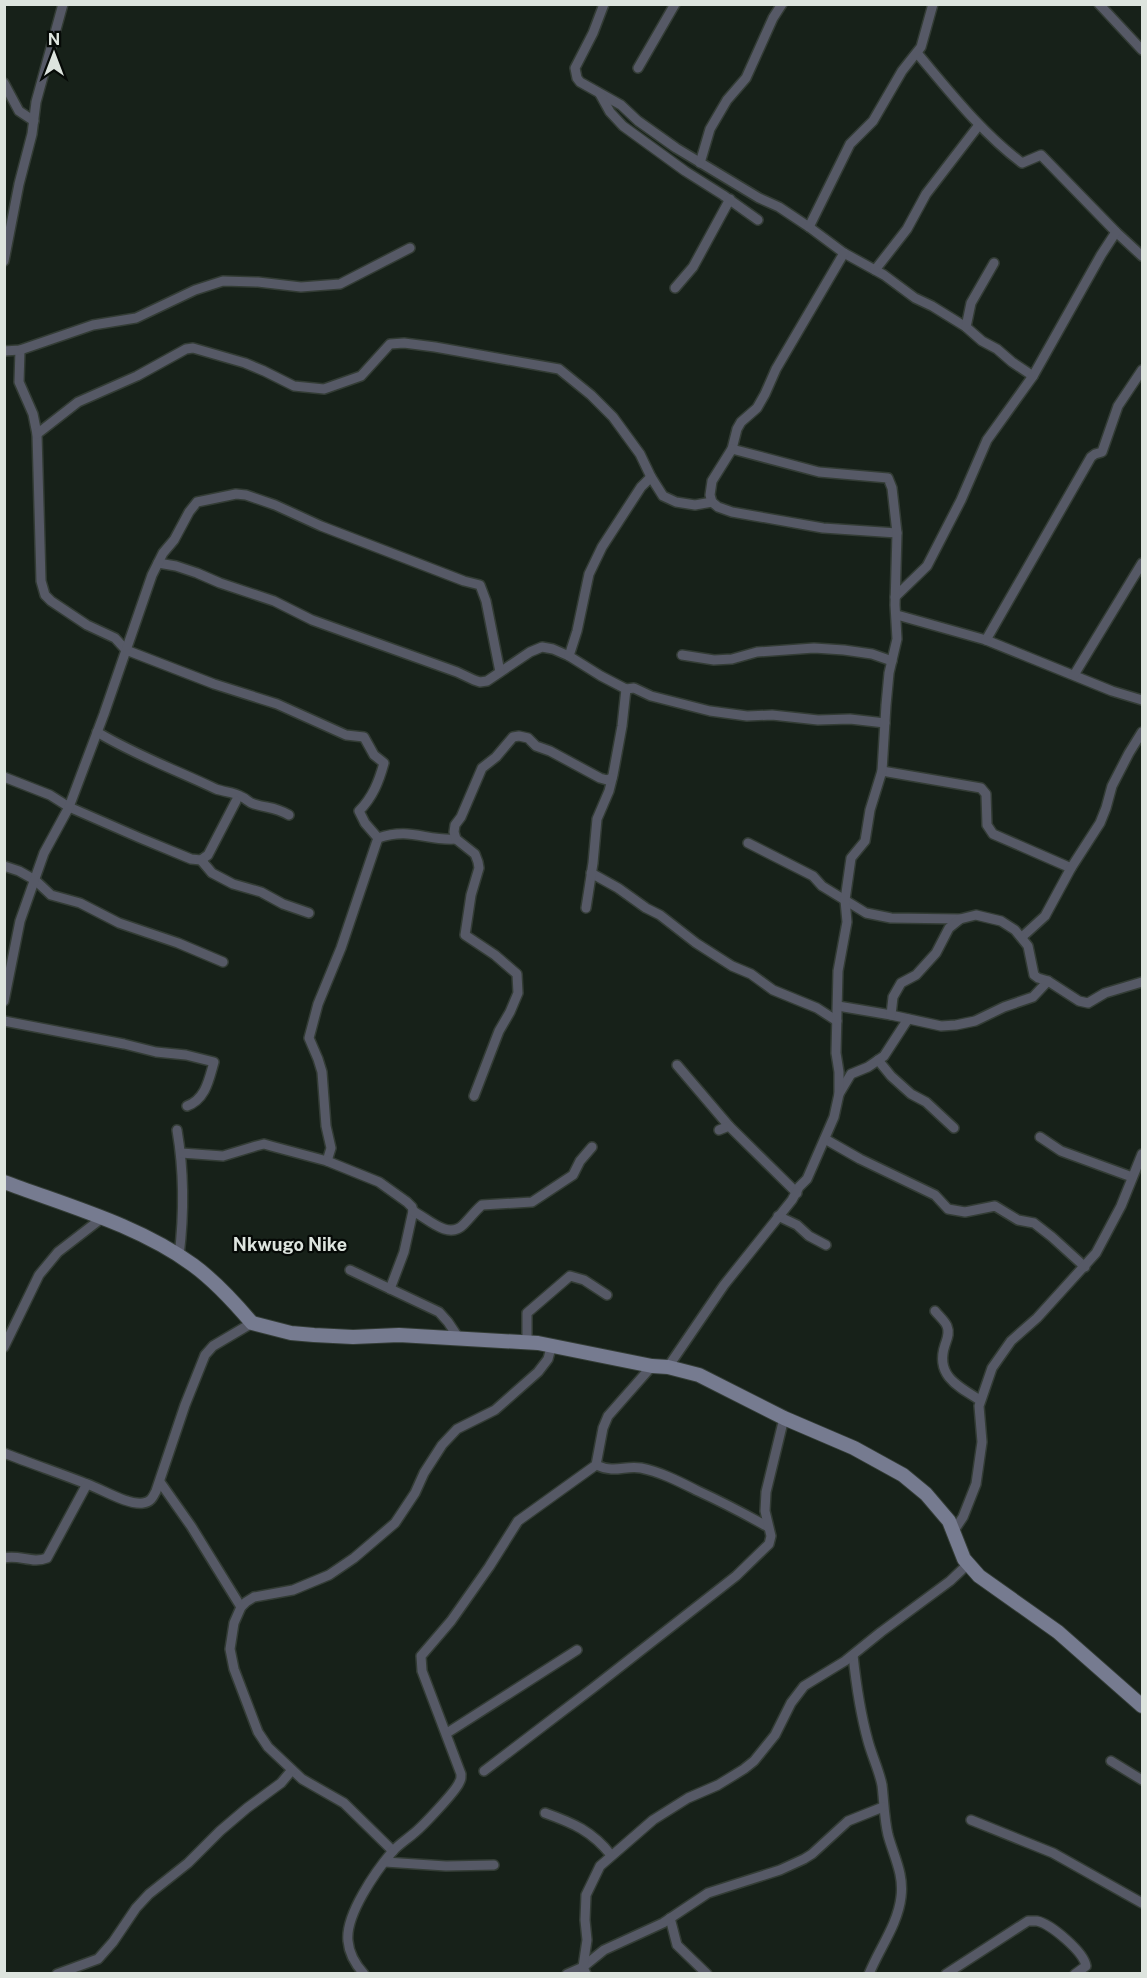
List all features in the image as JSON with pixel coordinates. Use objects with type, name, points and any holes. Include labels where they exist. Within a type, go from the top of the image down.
[{"type":"street","points":[[4,261],[19,184],[32,134],[36,102],[63,4]]},
{"type":"street","points":[[604,4],[593,33],[575,68],[580,82],[621,105],[645,126],[700,163],[759,198],[779,207],[809,226],[844,253],[888,277],[915,298],[966,327],[982,341],[997,349],[1033,376]]},
{"type":"street","points":[[638,68],[675,4]]},
{"type":"street","points":[[700,163],[710,129],[727,100],[746,78],[773,18],[782,4]]},
{"type":"street","points":[[809,226],[850,144],[873,121],[902,71],[921,47],[933,4]]},
{"type":"street","points":[[1099,4],[1143,50]]},
{"type":"street","points":[[917,53],[979,125],[1002,147],[1022,163],[1041,155],[1116,232],[1143,256]]},
{"type":"street","points":[[4,83],[19,111],[34,121]]},
{"type":"street","points":[[600,93],[610,112],[623,126],[758,220]]},
{"type":"street","points":[[876,270],[908,229],[926,194],[979,125]]},
{"type":"street","points":[[675,288],[693,267],[730,199]]},
{"type":"street","points":[[895,597],[927,566],[961,500],[987,440],[1033,376],[1116,232]]},
{"type":"street","points":[[4,351],[20,350],[93,326],[136,318],[195,290],[223,281],[301,287],[340,284],[410,248]]},
{"type":"street","points":[[844,253],[776,369],[757,408],[741,422],[737,429],[732,449],[712,481],[710,495],[712,502],[718,507],[732,512],[823,528],[897,533]]},
{"type":"street","points":[[966,327],[971,303],[994,263]]},
{"type":"street","points":[[37,434],[78,402],[137,376],[186,349],[193,348],[245,363],[294,386],[324,389],[361,376],[390,344],[404,343],[559,369],[591,395],[613,417],[640,454],[663,496],[676,502],[695,506],[712,502]]},
{"type":"street","points":[[20,350],[19,382],[33,414],[37,434],[41,581],[45,596],[87,625],[115,638],[126,650],[214,684],[277,704],[346,735],[364,737],[374,755],[384,763],[379,782],[359,811],[365,823],[378,838]]},
{"type":"street","points":[[986,640],[1092,458],[1095,454],[1102,452],[1118,406],[1143,370]]},
{"type":"street","points":[[668,1367],[724,1285],[807,1179],[834,1117],[839,1094],[836,1053],[838,971],[847,922],[845,900],[851,858],[865,842],[870,810],[882,771],[892,661],[897,639],[895,597],[897,533],[892,488],[888,478],[819,472],[732,449]]},
{"type":"street","points":[[569,657],[577,632],[589,574],[602,547],[641,487],[651,477]]},
{"type":"street","points":[[4,1001],[7,972],[20,921],[49,842],[69,807],[158,563],[197,502],[236,494],[255,498],[321,526],[464,581],[480,585],[486,601],[500,672]]},
{"type":"street","points":[[158,563],[183,568],[220,584],[274,601],[312,620],[480,682],[487,681],[537,648],[553,649],[626,689],[634,688],[662,699],[731,715],[772,715],[818,720],[850,719],[885,723]]},
{"type":"street","points":[[1074,675],[1143,563]]},
{"type":"street","points":[[897,615],[986,640],[1143,700]]},
{"type":"street","points":[[682,655],[714,660],[732,659],[757,652],[814,648],[872,654],[892,661]]},
{"type":"street","points":[[586,908],[597,819],[612,778],[626,689]]},
{"type":"street","points":[[98,732],[128,751],[178,774],[199,780],[218,790],[242,796],[252,804],[277,808],[289,815]]},
{"type":"street","points":[[1022,937],[1045,916],[1071,868],[1100,823],[1107,808],[1112,786],[1143,732]]},
{"type":"street","points":[[474,1096],[499,1031],[518,993],[517,974],[495,955],[465,935],[471,895],[479,868],[475,854],[456,839],[455,825],[482,768],[496,757],[513,737],[528,738],[536,746],[600,778],[607,780],[612,778]]},
{"type":"street","points":[[882,771],[981,788],[986,794],[987,825],[993,834],[1071,868]]},
{"type":"street","points":[[4,777],[50,795],[69,807],[191,859],[201,860],[208,855],[236,801]]},
{"type":"street","points":[[378,838],[393,833],[404,833],[424,835],[440,840],[456,839]]},
{"type":"street","points":[[327,1161],[331,1148],[321,1072],[309,1038],[318,1004],[341,948],[378,838]]},
{"type":"street","points":[[748,843],[813,876],[822,886],[866,913],[891,918],[960,920]]},
{"type":"street","points":[[201,860],[212,873],[233,884],[261,892],[309,914]]},
{"type":"street","points":[[4,866],[35,880],[51,895],[80,903],[119,923],[178,943],[223,962]]},
{"type":"street","points":[[591,873],[660,915],[696,944],[732,966],[750,974],[773,990],[817,1008],[837,1021]]},
{"type":"street","points":[[891,1015],[893,997],[901,983],[916,975],[936,953],[949,928],[960,920],[976,915],[1006,924],[1022,937],[1031,953],[1034,975],[1048,981],[1079,1001],[1086,1003],[1105,993],[1143,982]]},
{"type":"street","points":[[838,1006],[941,1026],[975,1022],[1004,1007],[1033,997],[1048,981]]},
{"type":"street","points":[[839,1094],[851,1074],[868,1067],[884,1056],[908,1019]]},
{"type":"street","points":[[4,1021],[214,1062],[206,1089],[195,1102],[187,1106]]},
{"type":"street","points":[[878,1060],[891,1076],[911,1094],[926,1102],[954,1128]]},
{"type":"street","points":[[677,1065],[729,1126],[796,1193]]},
{"type":"street","points":[[719,1130],[729,1126]]},
{"type":"street","points":[[177,1130],[181,1152],[182,1234],[179,1256]]},
{"type":"street","points":[[1040,1137],[1061,1151],[1132,1177]]},
{"type":"street","points":[[825,1139],[860,1159],[935,1195],[948,1209],[965,1212],[994,1206],[1018,1220],[1034,1223],[1084,1267]]},
{"type":"street","points":[[181,1152],[223,1156],[264,1144],[327,1161],[379,1182],[407,1202],[413,1211],[404,1252],[390,1289]]},
{"type":"street","points":[[413,1211],[428,1219],[438,1228],[450,1231],[461,1228],[482,1205],[532,1202],[573,1175],[580,1161],[592,1147]]},
{"type":"street","points":[[953,1532],[971,1500],[976,1484],[981,1449],[978,1412],[992,1368],[1006,1346],[1037,1318],[1102,1244],[1143,1154]]},
{"type":"street","points":[[4,1182],[102,1218],[143,1236],[179,1256],[201,1271],[252,1323],[291,1333],[314,1335],[353,1337],[399,1335],[552,1344],[699,1375],[784,1418],[854,1448],[903,1475],[921,1489],[949,1521],[968,1564],[986,1581],[1058,1632],[1143,1706]]},
{"type":"street","points":[[778,1216],[797,1225],[809,1236],[826,1245]]},
{"type":"street","points":[[4,1347],[39,1275],[58,1252],[102,1218]]},
{"type":"street","points":[[350,1270],[439,1312],[458,1338]]},
{"type":"street","points":[[527,1342],[527,1313],[570,1276],[584,1280],[607,1295]]},
{"type":"street","points":[[935,1311],[947,1325],[949,1332],[942,1360],[945,1372],[964,1391],[980,1400]]},
{"type":"street","points":[[4,1453],[133,1502],[142,1503],[150,1500],[160,1482],[185,1405],[205,1355],[213,1346],[252,1323]]},
{"type":"street","points":[[393,1851],[344,1803],[302,1779],[268,1747],[258,1732],[234,1668],[230,1649],[231,1634],[241,1607],[254,1598],[293,1590],[329,1575],[354,1558],[395,1523],[442,1445],[457,1430],[495,1410],[538,1372],[548,1359],[552,1344]]},
{"type":"street","points":[[364,1974],[350,1953],[349,1924],[369,1885],[393,1851],[416,1832],[461,1781],[461,1774],[447,1733],[422,1671],[421,1656],[451,1621],[518,1521],[596,1465],[603,1428],[608,1416],[652,1366]]},
{"type":"street","points":[[484,1771],[735,1576],[769,1544],[771,1536],[765,1511],[766,1492],[784,1418]]},
{"type":"street","points":[[596,1465],[606,1470],[640,1468],[668,1476],[732,1506],[768,1527]]},
{"type":"street","points":[[160,1482],[191,1526],[241,1607]]},
{"type":"street","points":[[4,1558],[14,1555],[26,1559],[47,1558],[87,1484]]},
{"type":"street","points":[[584,1970],[587,1940],[586,1895],[600,1866],[610,1855],[652,1820],[688,1798],[732,1777],[749,1765],[775,1735],[797,1693],[813,1679],[853,1655],[950,1581],[968,1564]]},
{"type":"street","points":[[447,1733],[577,1650]]},
{"type":"street","points":[[853,1655],[858,1696],[880,1779],[883,1807],[902,1886],[901,1901],[894,1921],[869,1974]]},
{"type":"street","points":[[1112,1761],[1143,1780]]},
{"type":"street","points":[[58,1974],[98,1959],[149,1894],[188,1863],[247,1808],[281,1783],[292,1770]]},
{"type":"street","points":[[567,1974],[584,1970],[604,1950],[656,1927],[708,1893],[780,1870],[804,1859],[848,1821],[883,1807]]},
{"type":"street","points":[[545,1813],[570,1822],[593,1835],[610,1855]]},
{"type":"street","points":[[971,1820],[1053,1853],[1143,1903]]},
{"type":"street","points":[[385,1862],[446,1866],[494,1865]]},
{"type":"street","points":[[670,1918],[678,1945],[707,1974]]},
{"type":"street","points":[[946,1974],[1028,1921],[1036,1921],[1044,1924],[1074,1947],[1085,1960],[1086,1966],[1076,1974]]},
{"type":"district","name":"Nkwugo Nike","points":[[290,1245]]}]
